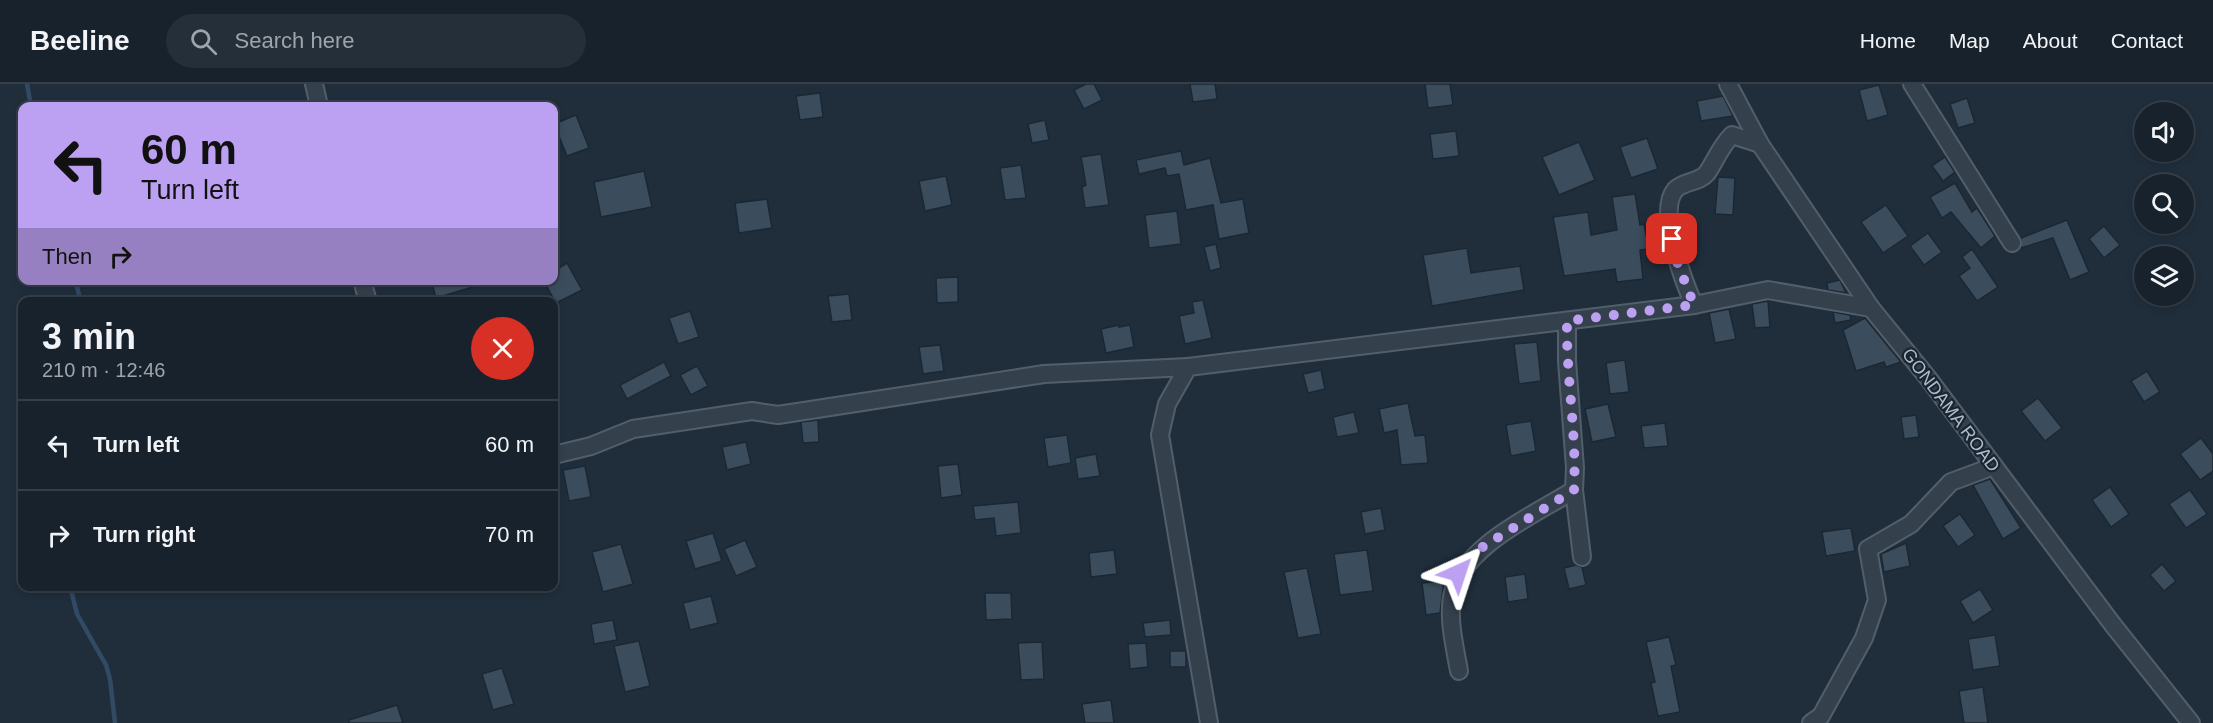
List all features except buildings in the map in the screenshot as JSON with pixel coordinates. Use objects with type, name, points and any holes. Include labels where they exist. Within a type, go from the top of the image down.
[{"type":"street","points":[[314,84],[318,102]]},
{"type":"street","name":"GONDAMA ROAD","points":[[1728,84],[1760,144],[1871,308],[1994,466],[2113,626],[2191,723]]},
{"type":"street","points":[[1912,84],[2012,243]]},
{"type":"street","points":[[1694,305],[1674,254],[1671,224],[1673,193],[1677,188],[1702,178],[1719,148],[1732,135],[1760,144]]},
{"type":"street","points":[[558,454],[591,447],[633,429],[700,418],[752,411],[778,415],[1044,374],[1188,367],[1442,334],[1694,305],[1768,290],[1871,308]]},
{"type":"street","points":[[1567,321],[1567,361],[1575,468],[1574,490],[1582,557]]},
{"type":"street","points":[[1188,367],[1167,404],[1160,435],[1209,723]]},
{"type":"street","points":[[1811,723],[1821,716],[1864,638],[1877,600],[1868,549],[1911,524],[1951,482],[1994,466]]},
{"type":"street","points":[[1459,671],[1453,635],[1451,598],[1458,573],[1481,548],[1574,490]]},
{"type":"waterway","points":[[27,84],[30,102]]},
{"type":"waterway","points":[[76,285],[80,297]]},
{"type":"waterway","points":[[71,591],[77,614],[106,665],[110,679],[115,723]]},
{"type":"route","points":[[1458,573],[1481,548],[1574,490],[1575,468],[1567,361],[1567,321],[1694,305],[1674,254],[1672,239]]}]
